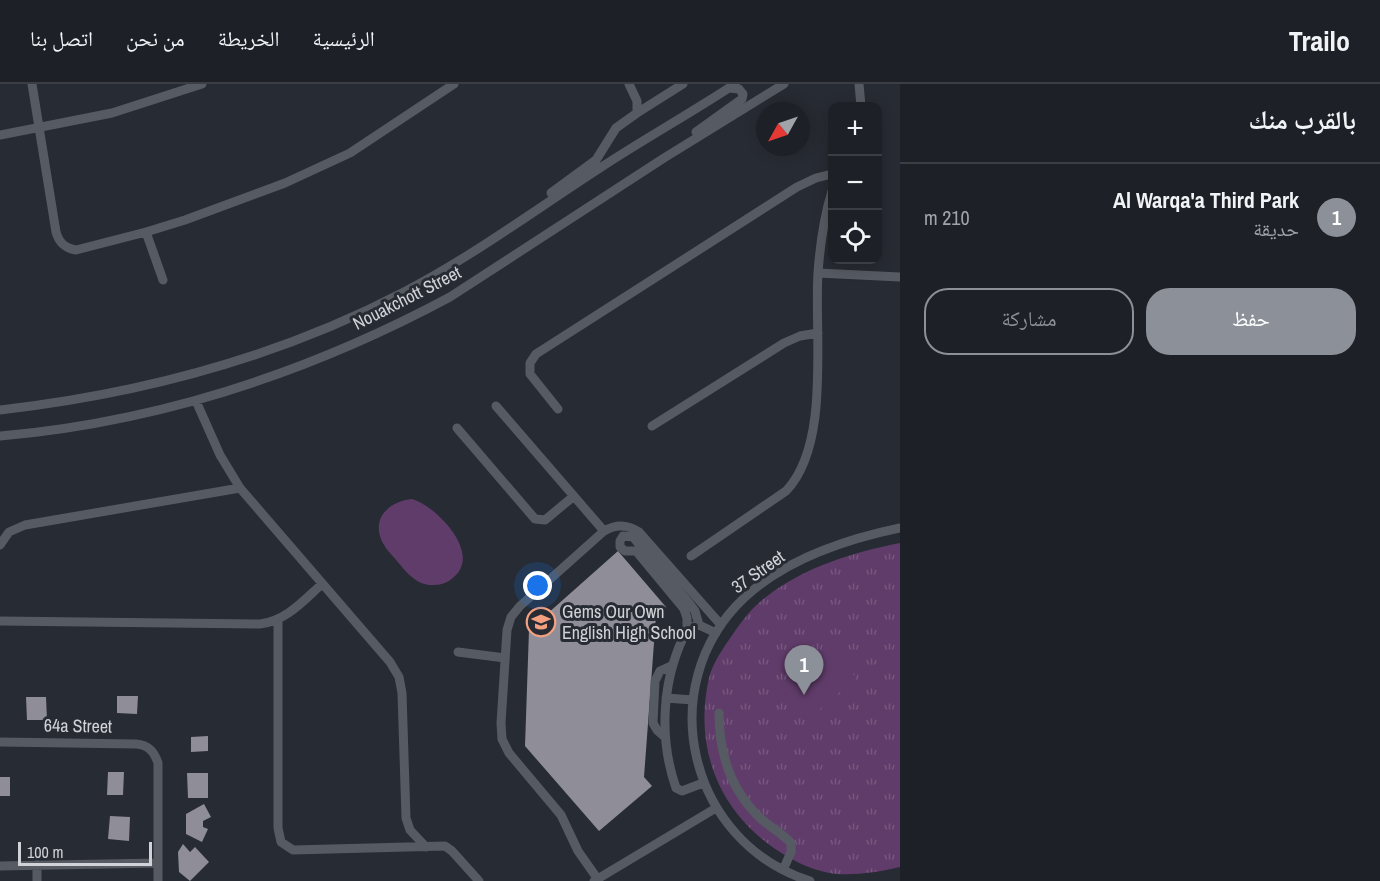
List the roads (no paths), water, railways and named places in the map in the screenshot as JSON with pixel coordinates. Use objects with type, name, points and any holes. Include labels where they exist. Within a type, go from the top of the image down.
[{"type":"street","points":[[32,84],[56,232],[60,243],[76,250],[146,232],[252,196],[350,153],[454,84]]},
{"type":"street","points":[[0,135],[39,129],[135,106],[202,84]]},
{"type":"street","points":[[628,84],[637,101],[637,113]]},
{"type":"street","points":[[430,278],[438,267],[588,167],[600,154],[616,128],[683,84]]},
{"type":"street","name":"Nouakchott Street","points":[[0,436],[112,421],[196,401],[302,366],[413,317],[506,263],[664,158],[784,84]]},
{"type":"street","points":[[859,84],[861,102]]},
{"type":"street","points":[[664,158],[675,146],[742,99],[743,94],[732,86]]},
{"type":"street","name":"Nouakchott Street","points":[[0,410],[105,394],[197,373],[245,358],[337,323],[430,278],[649,136],[732,86]]},
{"type":"street","points":[[558,409],[530,374],[530,363],[536,354],[796,187],[828,175]]},
{"type":"street","points":[[691,556],[786,491],[799,475],[809,443],[818,388],[818,273],[828,209]]},
{"type":"street","points":[[146,232],[163,280]]},
{"type":"street","points":[[818,273],[900,277]]},
{"type":"street","points":[[652,426],[784,343],[800,336],[818,333]]},
{"type":"street","points":[[196,401],[220,455],[240,488],[390,662],[399,677],[402,693],[406,818],[410,830],[426,847]]},
{"type":"street","points":[[496,406],[604,531]]},
{"type":"street","points":[[457,428],[535,519],[545,520],[574,496]]},
{"type":"street","points":[[0,545],[9,532],[25,525],[240,488]]},
{"type":"street","points":[[716,808],[600,879],[578,851],[561,815],[505,747],[501,731],[508,623],[515,611],[610,527],[625,525],[639,532],[719,629]]},
{"type":"street","name":"37 Street","points":[[810,881],[783,870],[746,843],[726,823],[716,808],[703,783],[693,742],[693,700],[699,672],[719,629],[744,598],[758,587],[786,570],[844,544],[900,528]]},
{"type":"street","points":[[699,625],[693,607],[633,537],[624,536],[620,541],[622,550],[636,551],[681,606],[687,618],[687,631],[673,665],[666,699],[665,737],[670,769],[676,788],[682,791],[703,783]]},
{"type":"street","points":[[0,621],[260,624],[278,620],[322,584]]},
{"type":"street","points":[[278,620],[278,828],[281,842],[293,850],[445,846],[479,881]]},
{"type":"street","points":[[687,631],[692,626],[699,625],[719,629]]},
{"type":"street","points":[[458,652],[505,658]]},
{"type":"street","points":[[665,737],[653,723],[655,681],[660,670],[673,665]]},
{"type":"street","points":[[666,699],[693,700]]},
{"type":"street","points":[[719,713],[722,749],[735,784],[756,814],[791,843],[791,852],[783,870]]},
{"type":"street","name":"64a Street","points":[[0,742],[136,744],[148,747],[158,763],[158,863]]},
{"type":"street","points":[[0,866],[158,863],[158,881]]},
{"type":"street","points":[[36,865],[37,881]]},
{"type":"place","name":"Gems Our Own English High School","points":[[541,622]]},
{"type":"place","name":"Al Warqa'a Third Park","points":[[804,695]]}]
